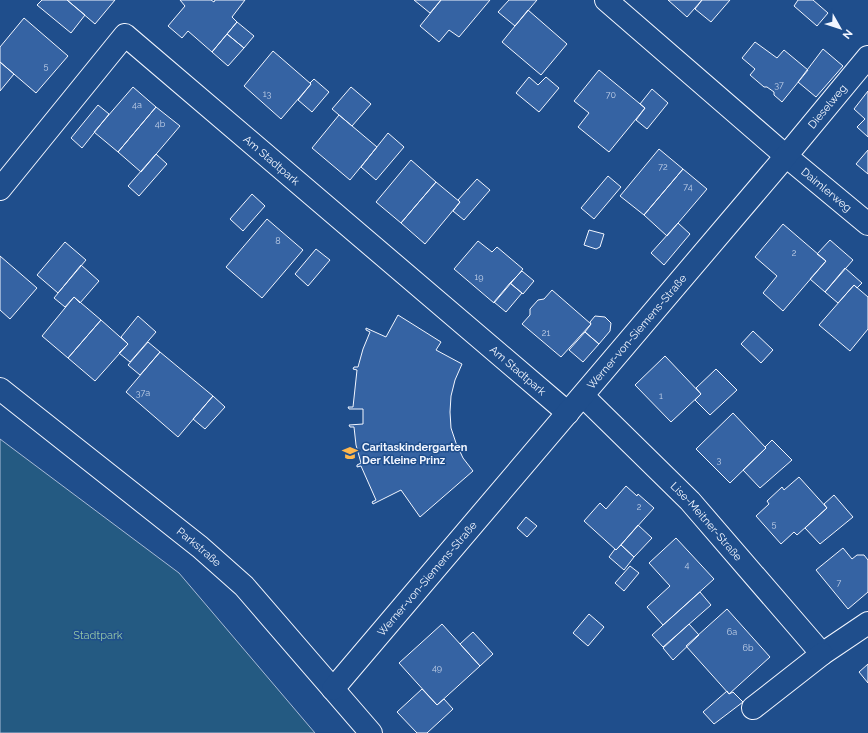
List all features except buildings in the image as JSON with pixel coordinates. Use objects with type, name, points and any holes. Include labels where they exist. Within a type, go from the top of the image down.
[{"type":"street","points":[[606,0],[786,156]]},
{"type":"street","name":"Am Stadtpark","points":[[0,189],[125,36],[568,413]]},
{"type":"street","name":"Dieselweg","points":[[786,156],[868,56]]},
{"type":"street","name":"Daimlerweg","points":[[786,156],[868,224]]},
{"type":"street","name":"Werner-von-Siemens-Straße","points":[[333,689],[786,156]]},
{"type":"street","name":"Parkstraße","points":[[0,389],[211,556],[244,586],[371,733]]},
{"type":"street","name":"Lise-Meitner-Straße","points":[[583,396],[690,501],[822,654]]},
{"type":"street","points":[[753,708],[822,654],[868,623]]},
{"type":"green space","name":"Stadtpark","points":[[0,439],[179,573],[315,733],[0,733]]},
{"type":"place","name":"Caritaskindergarten Der Kleine Prinz","points":[[350,453]]}]
